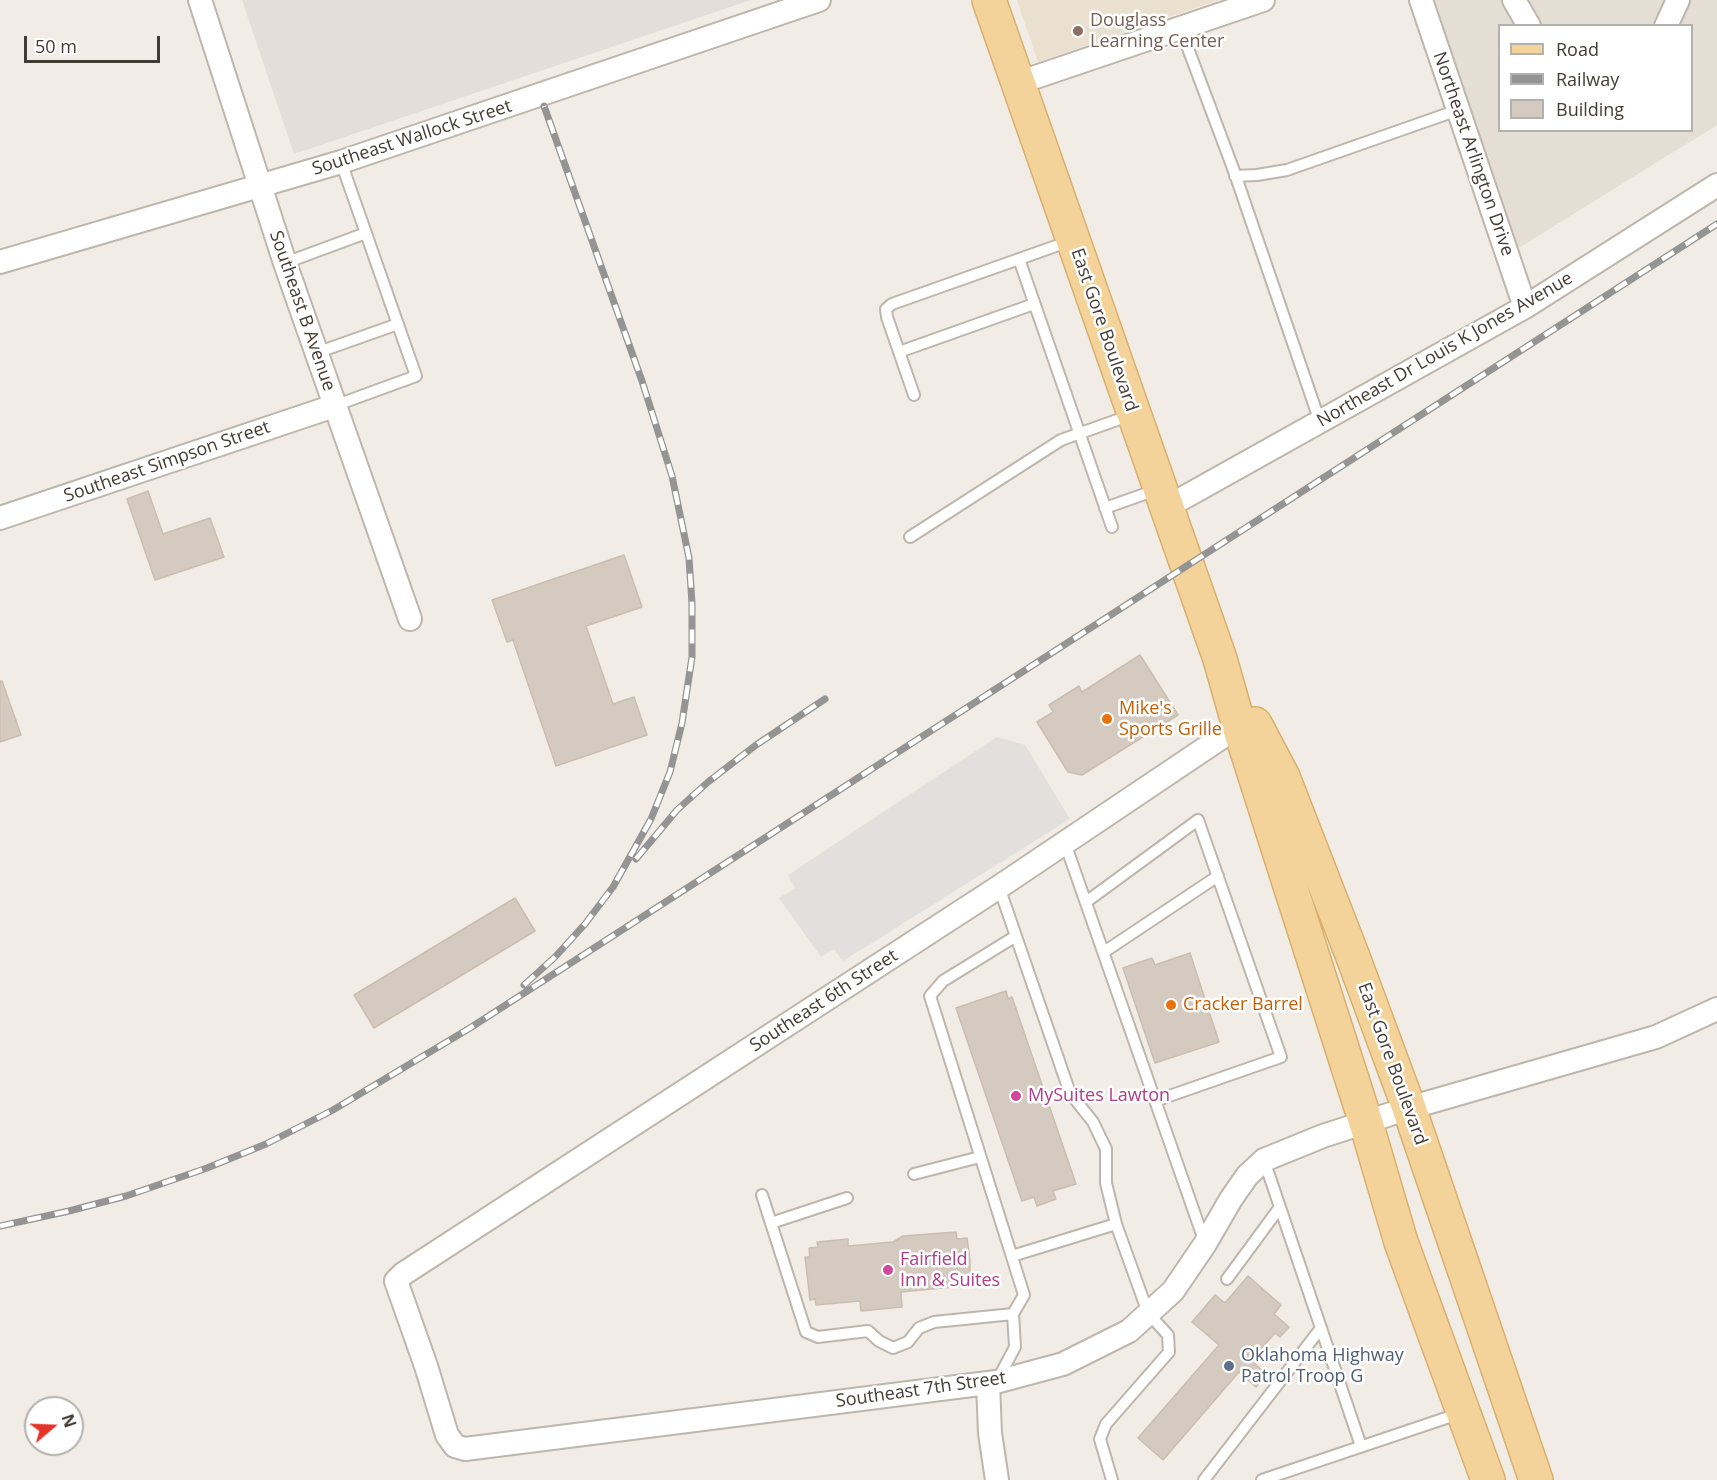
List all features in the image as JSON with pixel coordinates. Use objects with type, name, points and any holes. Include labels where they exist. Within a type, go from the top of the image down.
[{"type":"main road","name":"East Gore Boulevard","points":[[989,0],[1220,659],[1245,721],[1401,1242],[1488,1480]]},
{"type":"main road","name":"East Gore Boulevard","points":[[1245,721],[1283,777],[1353,957],[1409,1108],[1536,1480]]},
{"type":"main road","points":[[1465,1412],[1508,1396]]},
{"type":"street","name":"Southeast B Avenue","points":[[200,0],[285,263],[410,619]]},
{"type":"street","name":"Southeast Wallock Street","points":[[0,262],[341,162],[819,0]]},
{"type":"street","points":[[1018,83],[1263,0]]},
{"type":"street","name":"Northeast Arlington Drive","points":[[1421,0],[1525,307]]},
{"type":"street","points":[[1514,0],[1528,24]]},
{"type":"street","points":[[1667,24],[1678,0]]},
{"type":"street","name":"Northeast Dr Louis K Jones Avenue","points":[[1163,498],[1320,422],[1525,307],[1717,184]]},
{"type":"street","name":"Southeast Simpson Street","points":[[0,518],[334,406]]},
{"type":"street","name":"Southeast 6th Street","points":[[447,1435],[396,1281],[403,1274],[999,887],[1245,721]]},
{"type":"street","name":"Southeast 7th Street","points":[[447,1435],[455,1446],[465,1449],[992,1383],[1063,1365],[1129,1331],[1173,1291],[1205,1244],[1231,1198],[1247,1176],[1264,1160],[1292,1147],[1409,1108],[1656,1037],[1717,1009]]},
{"type":"street","points":[[992,1383],[990,1433],[997,1480]]},
{"type":"lane","points":[[1180,27],[1235,176],[1320,422]]},
{"type":"lane","points":[[1235,176],[1287,170],[1458,110]]},
{"type":"lane","points":[[334,406],[416,376],[341,162]]},
{"type":"lane","points":[[285,263],[366,233]]},
{"type":"lane","points":[[914,395],[886,309],[892,304],[1073,240]]},
{"type":"lane","points":[[1019,259],[1112,528]]},
{"type":"lane","points":[[899,352],[1034,304]]},
{"type":"lane","points":[[316,354],[398,324]]},
{"type":"lane","points":[[910,537],[1061,440],[1134,414]]},
{"type":"lane","points":[[1105,508],[1163,498]]},
{"type":"lane","points":[[1086,902],[1198,820],[1281,1057],[1155,1101]]},
{"type":"lane","points":[[1065,843],[1205,1244]]},
{"type":"lane","points":[[1104,952],[1218,876]]},
{"type":"lane","points":[[999,887],[1070,1093],[1093,1122],[1106,1149],[1106,1183],[1116,1224],[1148,1313],[1168,1335],[1169,1352],[1106,1425],[1100,1439],[1112,1480]]},
{"type":"lane","points":[[992,1383],[1015,1347],[1013,1314],[1024,1295],[930,996],[943,981],[1016,936]]},
{"type":"lane","points":[[914,1174],[980,1157]]},
{"type":"lane","points":[[1264,1160],[1361,1446]]},
{"type":"lane","points":[[762,1195],[806,1332],[818,1337],[868,1331],[879,1341],[893,1348],[908,1342],[920,1328],[934,1322],[1013,1314]]},
{"type":"lane","points":[[771,1223],[847,1198]]},
{"type":"lane","points":[[1227,1279],[1280,1207]]},
{"type":"lane","points":[[1012,1256],[1116,1224]]},
{"type":"lane","points":[[1204,1480],[1321,1328]]},
{"type":"lane","points":[[1262,1480],[1465,1412]]},
{"type":"shaded area","points":[[242,0],[751,0],[294,154]]},
{"type":"shaded area","name":"Douglass Learning Center","points":[[1017,0],[1219,0],[1038,62]]},
{"type":"shaded area","points":[[1426,0],[1717,0],[1717,125],[1512,252]]},
{"type":"shaded area","points":[[997,737],[1025,745],[1070,819],[843,961],[834,949],[821,957],[779,898],[795,888],[788,875]]},
{"type":"building","points":[[148,491],[163,534],[210,518],[224,557],[155,580],[127,499]]},
{"type":"building","points":[[624,555],[642,607],[586,626],[613,704],[634,697],[647,735],[556,766],[513,640],[507,642],[492,600]]},
{"type":"building","name":"Mike's Sports Grille","points":[[1140,655],[1178,715],[1082,775],[1068,772],[1037,722],[1053,712],[1049,705],[1079,686],[1082,692]]},
{"type":"building","points":[[0,681],[2,681],[21,735],[0,742]]},
{"type":"building","points":[[515,898],[535,931],[374,1028],[354,995]]},
{"type":"building","name":"Cracker Barrel","points":[[1190,953],[1219,1042],[1155,1063],[1123,968],[1152,958],[1155,965]]},
{"type":"building","name":"MySuites Lawton","points":[[1006,991],[1008,999],[1012,997],[1076,1184],[1053,1191],[1056,1199],[1037,1206],[1034,1197],[1022,1201],[956,1008]]},
{"type":"building","name":"Fairfield Inn & Suites","points":[[956,1232],[957,1239],[967,1238],[970,1259],[970,1280],[962,1282],[963,1286],[901,1292],[902,1307],[861,1311],[860,1301],[816,1305],[815,1299],[810,1300],[805,1257],[810,1257],[809,1248],[818,1247],[817,1242],[848,1239],[848,1246],[893,1242],[903,1236]]},
{"type":"building","name":"Oklahoma Highway Patrol Troop G","points":[[1248,1276],[1281,1305],[1274,1314],[1289,1327],[1280,1337],[1275,1333],[1251,1360],[1267,1375],[1256,1387],[1239,1372],[1163,1460],[1138,1438],[1219,1345],[1192,1322],[1215,1295],[1225,1303]]},
{"type":"railway","points":[[524,985],[555,957],[585,924],[613,887],[651,819],[670,772],[682,723],[692,657],[689,558],[672,476],[642,381],[544,106]]},
{"type":"railway","points":[[0,1226],[126,1196],[207,1168],[266,1144],[333,1110],[470,1028],[1717,224]]},
{"type":"railway","points":[[636,859],[677,810],[708,782],[756,745],[825,699]]},
{"type":"place","name":"Douglass Learning Center","points":[[1078,31]]},
{"type":"place","name":"Mike's Sports Grille","points":[[1107,719]]},
{"type":"place","name":"Cracker Barrel","points":[[1171,1005]]},
{"type":"place","name":"MySuites Lawton","points":[[1016,1096]]},
{"type":"place","name":"Fairfield Inn & Suites","points":[[888,1270]]},
{"type":"place","name":"Oklahoma Highway Patrol Troop G","points":[[1229,1366]]}]
